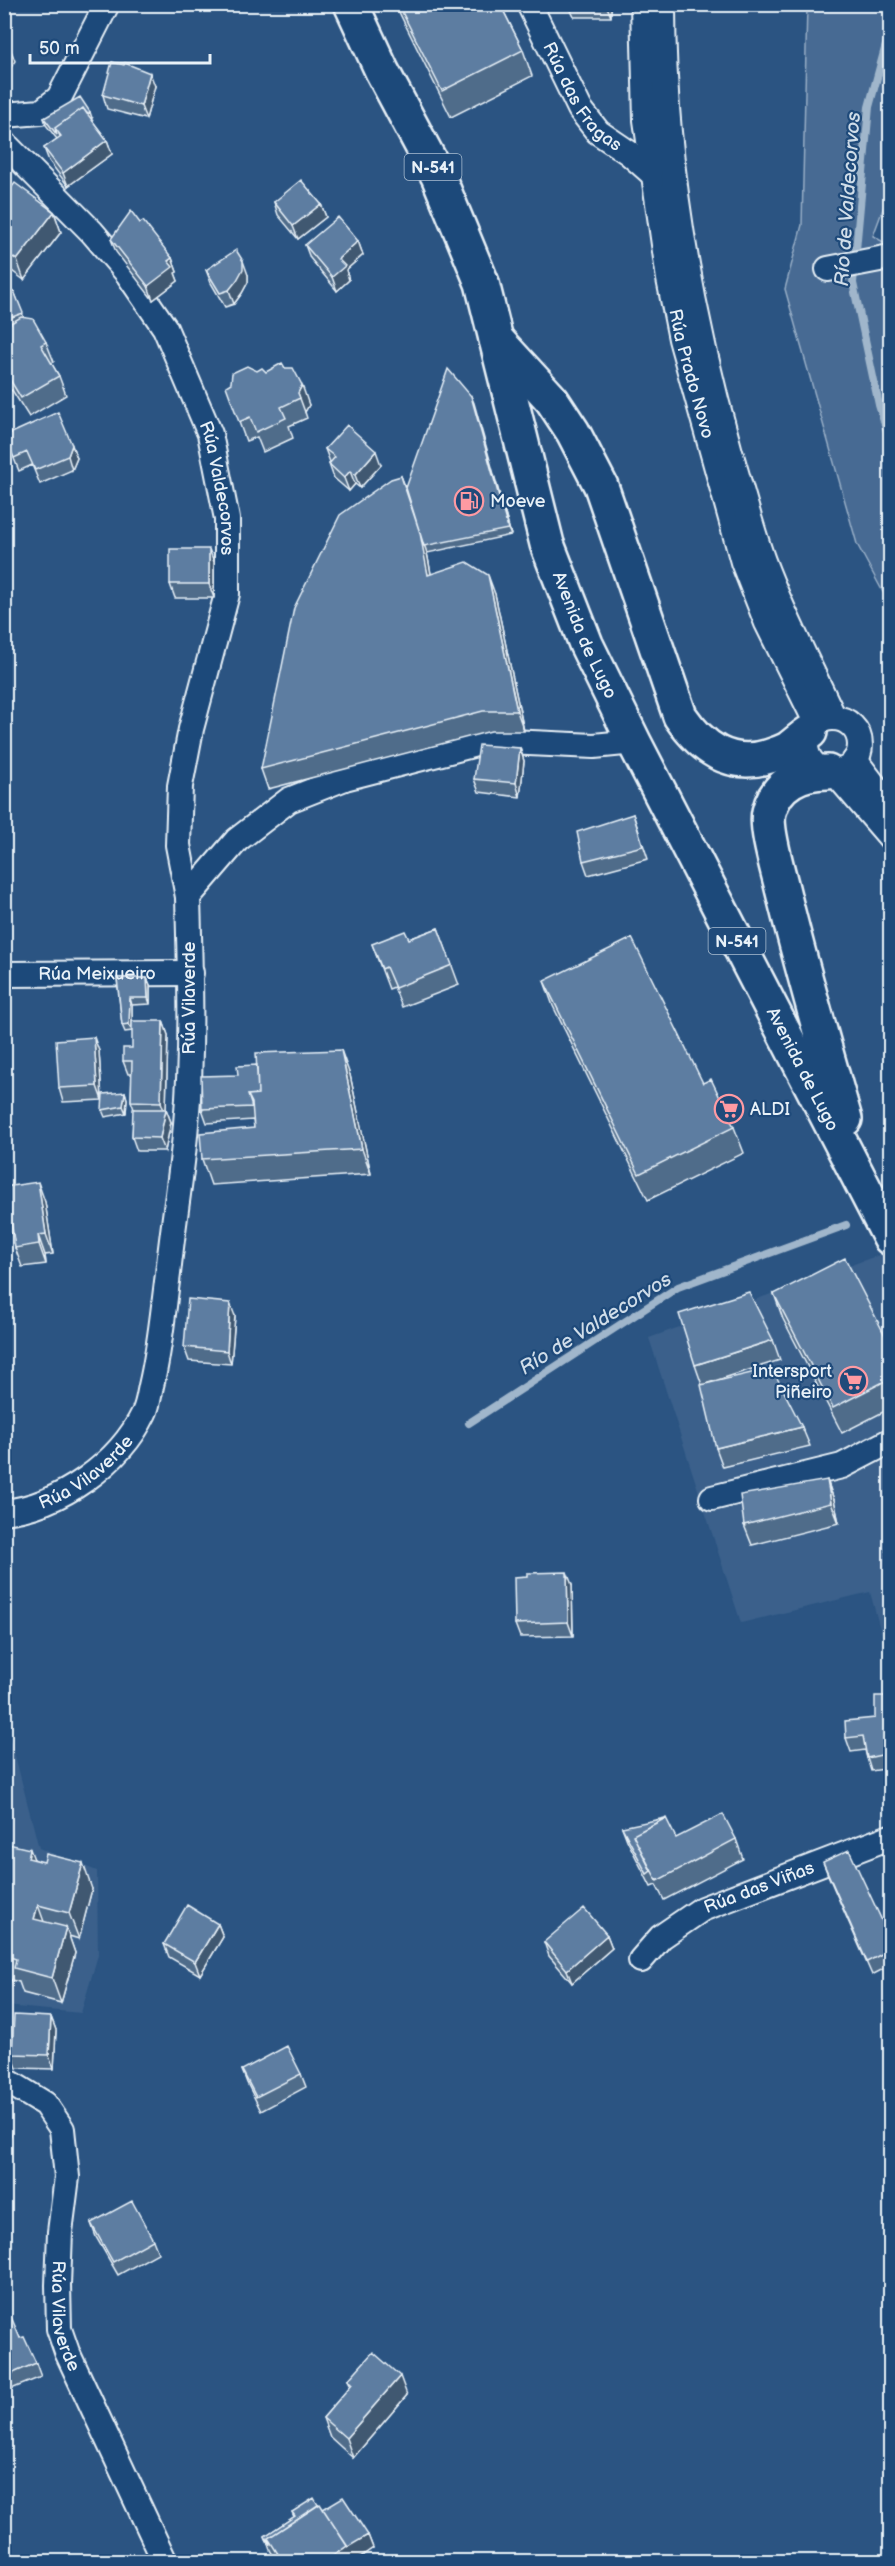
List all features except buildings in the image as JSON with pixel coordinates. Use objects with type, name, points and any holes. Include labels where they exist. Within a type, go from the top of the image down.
[{"type":"highway","name":"Avenida de Lugo","points":[[351,4],[382,71],[438,176],[482,283],[547,544],[586,644],[634,742],[891,1238]]},
{"type":"highway","points":[[496,338],[552,400],[573,432],[601,486],[680,716],[691,732],[716,753],[735,759],[756,760],[786,750],[820,725]]},
{"type":"highway","points":[[839,768],[811,772],[778,790],[768,814],[772,849],[806,983],[866,1190]]},
{"type":"street","points":[[4,115],[41,112],[59,98],[107,4]]},
{"type":"street","name":"Rúa das Fragas","points":[[529,4],[580,109],[598,132],[629,153],[654,175]]},
{"type":"street","name":"Rúa Prado Novo","points":[[643,4],[646,120],[669,279],[681,339],[743,562],[767,623],[820,725]]},
{"type":"street","name":"Rúa Prado Novo","points":[[663,4],[666,119],[688,278],[711,379],[763,560],[787,619],[820,725]]},
{"type":"street","name":"Rúa Valdecorvos","points":[[4,143],[92,232],[140,292],[165,328],[210,434],[227,519],[227,594],[191,729],[180,786],[178,845],[188,897]]},
{"type":"street","points":[[828,269],[891,257]]},
{"type":"street","points":[[839,768],[860,743],[858,735],[847,722],[820,725],[806,741],[808,756],[813,764],[839,768],[891,806]]},
{"type":"street","points":[[188,897],[237,840],[289,800],[345,778],[488,741],[594,746],[634,742]]},
{"type":"street","points":[[839,768],[891,837]]},
{"type":"street","name":"Rúa Vilaverde","points":[[4,1512],[20,1510],[54,1497],[88,1477],[111,1458],[132,1433],[145,1411],[156,1367],[186,1124],[190,973],[188,897]]},
{"type":"street","name":"Rúa Meixueiro","points":[[4,975],[190,973]]},
{"type":"street","points":[[712,1498],[842,1466],[891,1441]]},
{"type":"street","name":"Rúa das Viñas","points":[[641,1960],[661,1937],[702,1909],[891,1837]]},
{"type":"street","name":"Rúa Vilaverde","points":[[4,2079],[45,2104],[62,2129],[67,2176],[60,2232],[59,2329],[67,2352],[165,2562]]},
{"type":"shaded area","points":[[807,5],[890,5],[890,190],[873,236],[890,246],[890,605],[857,544],[785,289],[802,225]]},
{"type":"shaded area","points":[[890,1251],[890,1666],[870,1592],[741,1623],[649,1338]]},
{"type":"shaded area","points":[[4,1723],[12,1744],[39,1848],[97,1871],[98,1955],[81,2013],[5,2006]]},
{"type":"waterway","name":"Río de Valdecorvos","points":[[890,30],[869,107],[853,283],[879,405],[890,441]]},
{"type":"waterway","name":"Río de Valdecorvos","points":[[469,1423],[678,1287],[846,1225]]},
{"type":"place","name":"Moeve","points":[[469,501]]},
{"type":"place","name":"ALDI","points":[[729,1109]]},
{"type":"place","name":"Intersport Piñeiro","points":[[853,1381]]}]
